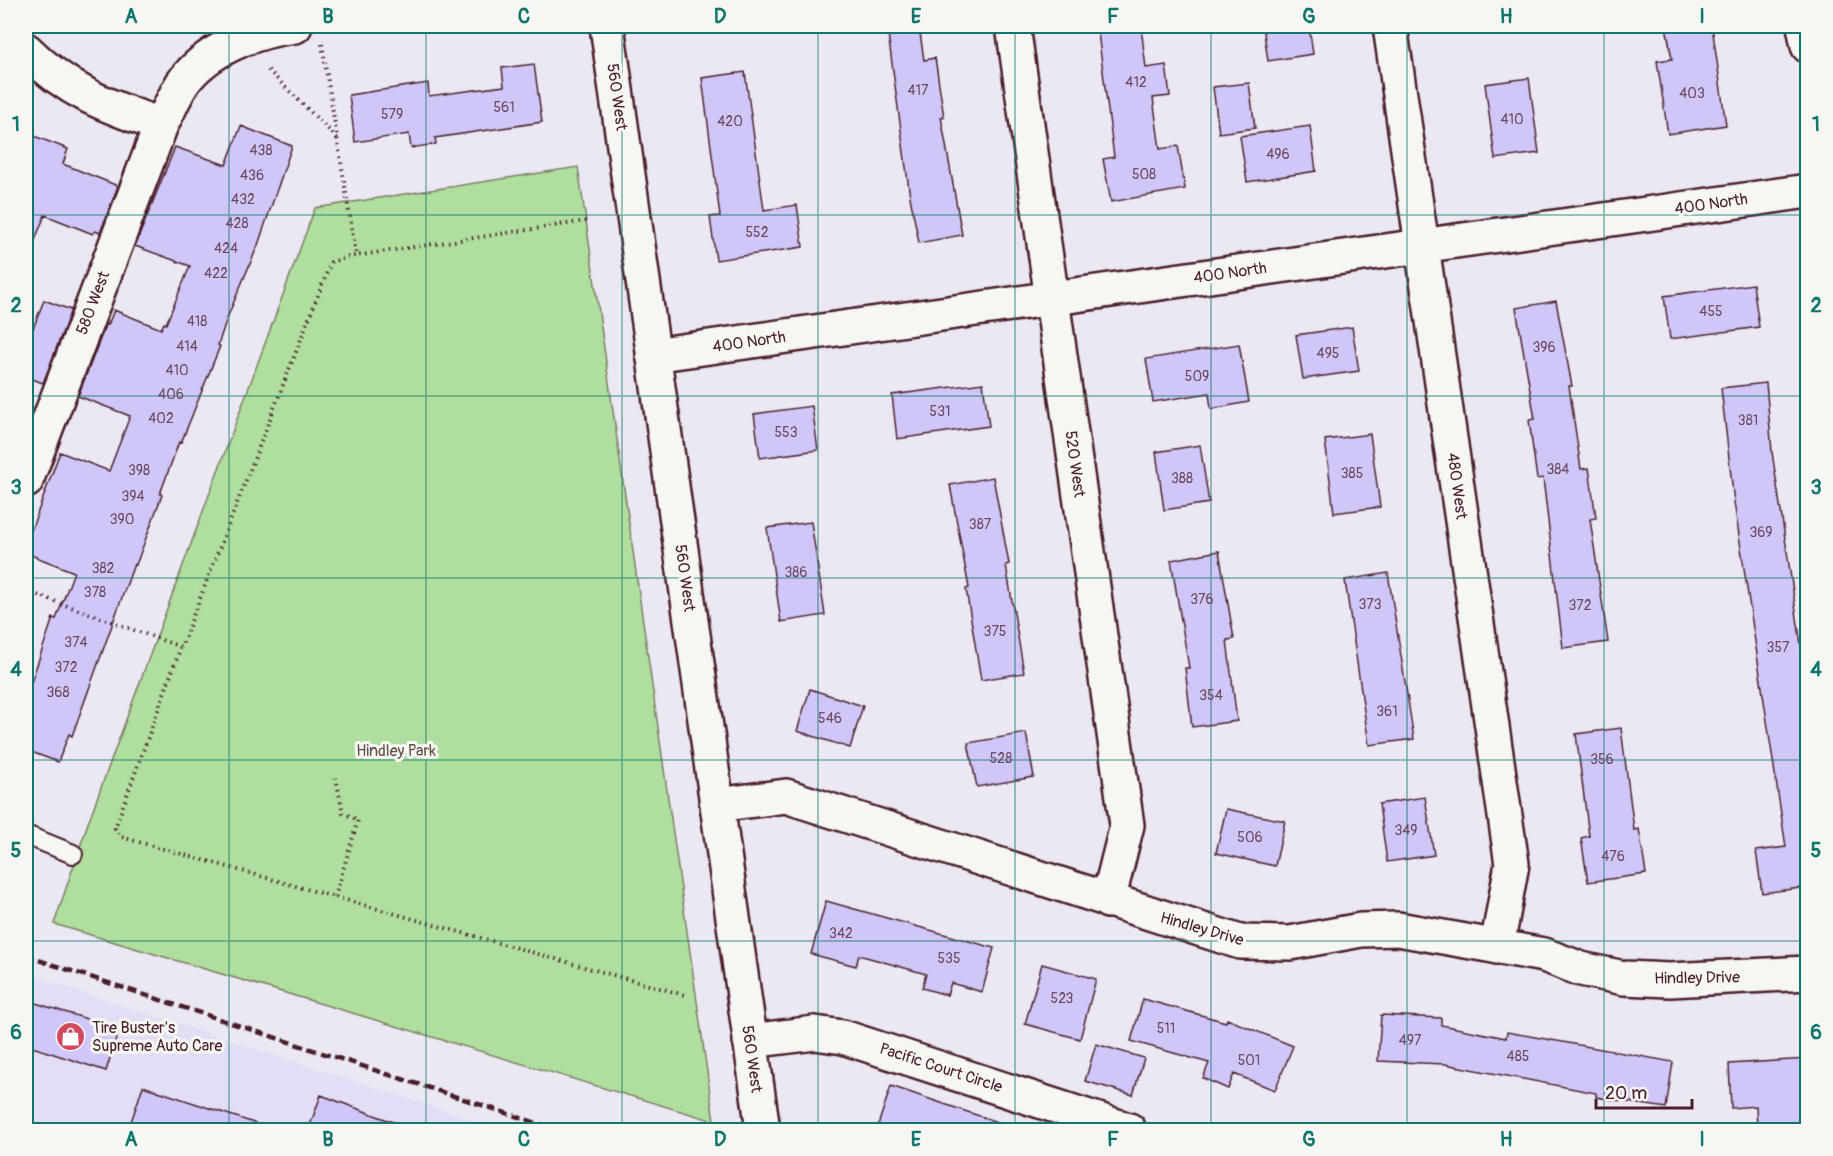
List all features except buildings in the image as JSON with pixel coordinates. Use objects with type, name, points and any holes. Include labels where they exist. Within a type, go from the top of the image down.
[{"type":"street","name":"580 West","points":[[26,481],[161,125],[183,82],[216,52],[246,38],[295,26]]},
{"type":"street","name":"560 West","points":[[607,26],[763,1131]]},
{"type":"street","name":"520 West","points":[[1013,26],[1126,825],[1108,901]]},
{"type":"street","name":"480 West","points":[[1390,26],[1512,864],[1497,946]]},
{"type":"street","points":[[1804,26],[1808,46]]},
{"type":"street","points":[[26,50],[42,66],[70,87],[102,105],[161,125]]},
{"type":"street","name":"400 North","points":[[653,355],[1808,191]]},
{"type":"street","name":"Hindley Drive","points":[[717,806],[786,796],[1240,942],[1290,943],[1361,930],[1398,929],[1544,955],[1581,969],[1624,978],[1670,980],[1808,973]]},
{"type":"street","name":"Pacific Court Circle","points":[[750,1041],[805,1034],[843,1036],[1129,1131]]},
{"type":"lane","points":[[26,835],[73,854]]},
{"type":"path","points":[[322,44],[357,255]]},
{"type":"path","points":[[268,70],[338,140]]},
{"type":"path","points":[[586,221],[357,255],[331,262],[325,272],[181,647],[116,828],[121,837],[688,996]]},
{"type":"path","points":[[32,593],[181,647]]},
{"type":"path","points":[[335,897],[358,820],[343,813],[336,778]]},
{"type":"shaded area","points":[[26,974],[505,1130],[26,1130]]},
{"type":"green space","name":"Hindley Park","points":[[578,167],[714,1121],[54,924],[89,820],[315,208]]},
{"type":"railway","points":[[26,956],[558,1130]]},
{"type":"place","name":"Tire Buster's Supreme Auto Care","points":[[71,1037]]}]
